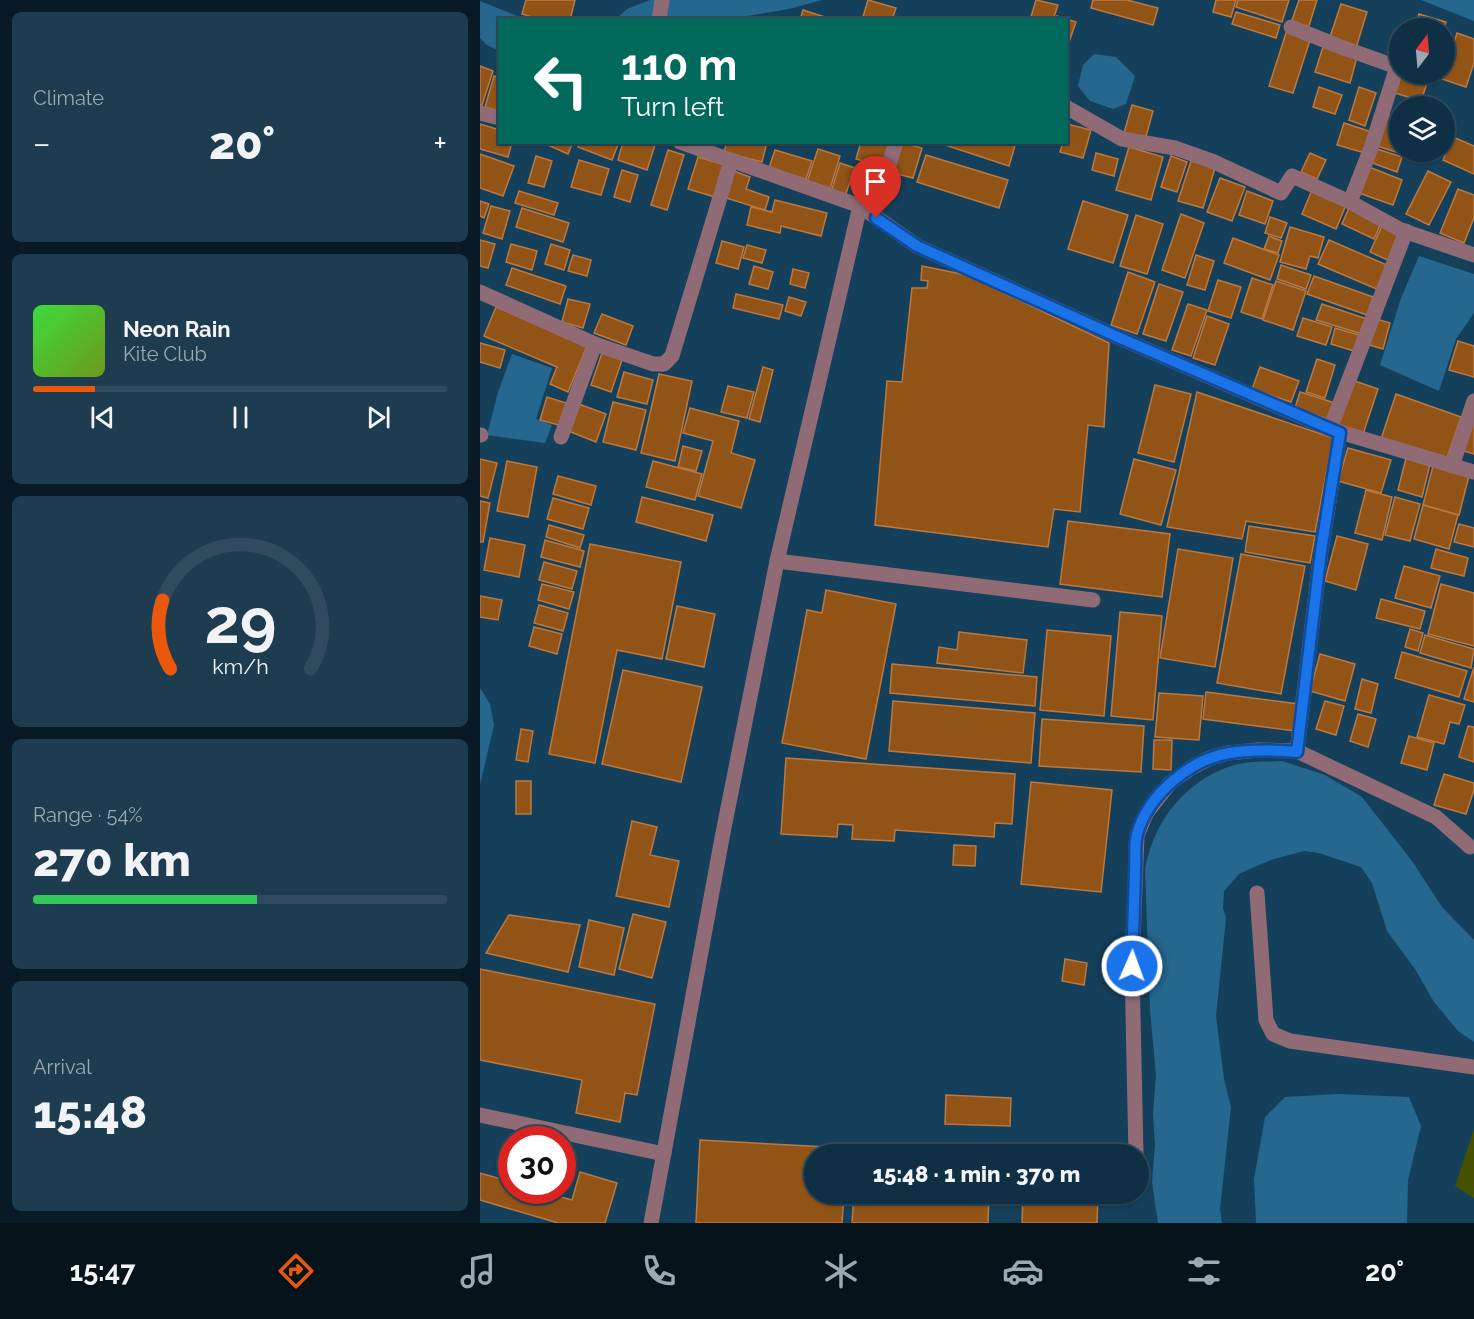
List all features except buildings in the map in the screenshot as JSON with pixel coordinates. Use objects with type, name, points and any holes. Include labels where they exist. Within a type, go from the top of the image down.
[{"type":"street","points":[[659,18],[662,0]]},
{"type":"street","points":[[1291,27],[1398,68],[1350,202]]},
{"type":"street","points":[[1068,108],[1122,139],[1175,148],[1212,161],[1281,193],[1292,176],[1406,231],[1474,255]]},
{"type":"street","points":[[480,113],[498,118]]},
{"type":"street","points":[[685,144],[860,206],[917,246],[1120,338],[1335,431],[1474,472]]},
{"type":"street","points":[[651,1223],[722,838],[777,561],[860,206],[888,168],[895,144]]},
{"type":"street","points":[[480,292],[595,344],[653,364],[664,364],[672,356],[731,161]]},
{"type":"street","points":[[1297,752],[1335,431],[1406,231]]},
{"type":"street","points":[[561,437],[595,344]]},
{"type":"street","points":[[1452,466],[1474,401]]},
{"type":"street","points":[[777,561],[1093,600]]},
{"type":"street","points":[[1136,1144],[1132,966],[1137,835],[1147,812],[1170,783],[1210,758],[1228,753],[1258,750],[1297,752],[1436,817],[1470,847]]},
{"type":"street","points":[[1257,893],[1266,1020],[1273,1034],[1290,1041],[1474,1067]]},
{"type":"street","points":[[480,1115],[664,1154]]},
{"type":"green space","points":[[1474,1129],[1474,1198],[1455,1186]]},
{"type":"water","points":[[650,0],[822,0],[742,18],[617,18],[627,9]]},
{"type":"water","points":[[1421,0],[1474,0],[1474,21]]},
{"type":"water","points":[[480,1],[522,18],[498,18],[498,50],[480,38]]},
{"type":"water","points":[[1094,54],[1116,57],[1135,76],[1126,104],[1113,109],[1090,101],[1078,86],[1083,65]]},
{"type":"water","points":[[1419,256],[1474,274],[1474,313],[1456,339],[1439,391],[1380,365],[1401,298]]},
{"type":"water","points":[[512,354],[552,368],[536,419],[552,425],[545,443],[487,435],[498,392]]},
{"type":"water","points":[[480,688],[490,704],[494,725],[480,785]]},
{"type":"water","points":[[1282,761],[1325,775],[1362,797],[1412,861],[1442,907],[1474,940],[1474,1042],[1458,1031],[1434,1002],[1415,969],[1387,931],[1372,883],[1361,867],[1319,853],[1304,851],[1274,859],[1239,874],[1224,891],[1223,908],[1226,918],[1216,1016],[1224,1079],[1231,1107],[1220,1209],[1222,1223],[1158,1223],[1152,1182],[1156,1075],[1150,1010],[1145,869],[1148,855],[1165,817],[1173,806],[1205,778],[1239,764]]},
{"type":"water","points":[[1338,1094],[1409,1097],[1421,1126],[1408,1180],[1407,1223],[1256,1223],[1254,1179],[1265,1117],[1285,1097]]},
{"type":"route","points":[[876,218],[917,246],[1120,338],[1340,433],[1321,551],[1297,752],[1258,750],[1228,753],[1210,758],[1170,783],[1157,798],[1147,812],[1137,835],[1132,966]]}]
